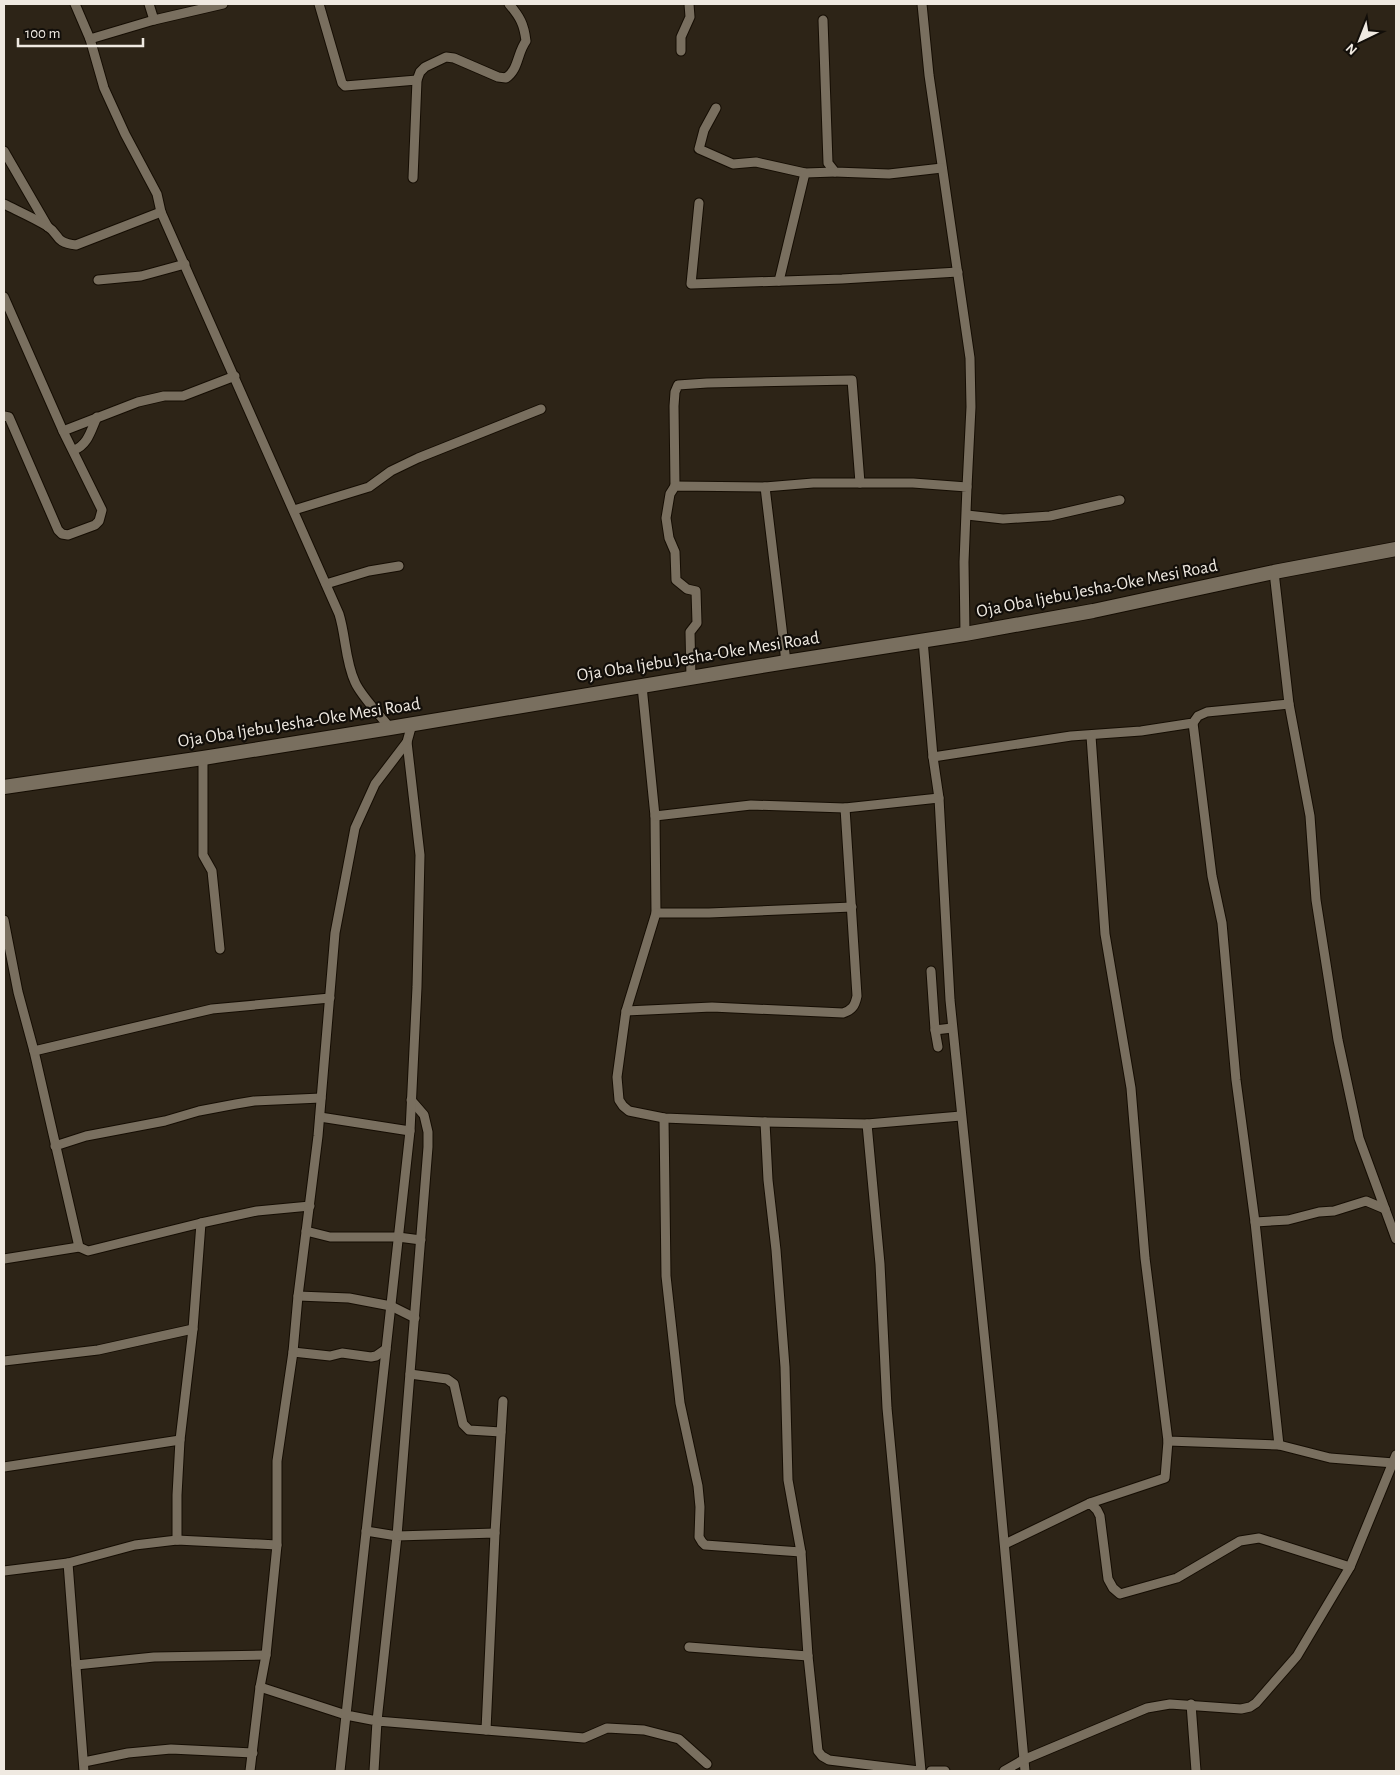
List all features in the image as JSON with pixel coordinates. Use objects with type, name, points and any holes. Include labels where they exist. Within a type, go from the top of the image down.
[{"type":"main road","name":"Oja Oba Ijebu Jesha-Oke Mesi Road","points":[[4,787],[203,758],[965,634],[1092,611],[1274,572],[1396,549]]},
{"type":"street","points":[[75,4],[90,40],[104,88],[125,134],[157,194],[162,212],[326,584],[343,626],[350,670],[355,683],[390,728]]},
{"type":"street","points":[[149,4],[154,20]]},
{"type":"street","points":[[90,40],[154,20],[223,4]]},
{"type":"street","points":[[319,4],[342,83],[345,86],[418,80]]},
{"type":"street","points":[[413,178],[420,72],[425,67],[446,57],[454,58],[498,77],[506,78],[516,68],[520,49],[526,41],[525,29],[509,4]]},
{"type":"street","points":[[681,51],[681,37],[690,17],[689,4]]},
{"type":"street","points":[[922,4],[929,75],[970,358],[967,514],[964,562],[965,634]]},
{"type":"street","points":[[823,20],[828,163],[835,172]]},
{"type":"street","points":[[716,108],[704,130],[699,149],[733,164],[756,162],[805,172],[889,174],[942,168]]},
{"type":"street","points":[[4,151],[49,227],[58,240],[66,244],[76,245],[162,212]]},
{"type":"street","points":[[779,281],[805,172]]},
{"type":"street","points":[[700,203],[691,284],[842,279],[958,272]]},
{"type":"street","points":[[4,204],[49,227]]},
{"type":"street","points":[[98,280],[140,276],[185,264]]},
{"type":"street","points":[[4,297],[63,431],[102,510],[99,522],[68,535],[62,534],[58,530],[9,417],[4,416]]},
{"type":"street","points":[[63,431],[138,402],[164,396],[183,396],[235,376]]},
{"type":"street","points":[[691,678],[690,632],[697,623],[696,592],[687,589],[676,580],[675,552],[669,538],[666,518],[670,494],[675,486],[674,406],[675,392],[678,386],[707,383],[852,380],[860,483]]},
{"type":"street","points":[[294,510],[369,487],[391,471],[418,458],[541,409]]},
{"type":"street","points":[[74,450],[81,447],[87,439],[97,417]]},
{"type":"street","points":[[675,486],[765,487],[813,483],[913,483],[967,486]]},
{"type":"street","points":[[765,487],[786,662]]},
{"type":"street","points":[[967,514],[1003,519],[1050,516],[1120,500]]},
{"type":"street","points":[[326,584],[369,571],[399,566]]},
{"type":"street","points":[[1274,572],[1289,704],[1310,816],[1316,900],[1338,1040],[1359,1138],[1396,1239]]},
{"type":"street","points":[[923,640],[933,757],[939,798],[952,1028],[1005,1544],[1025,1771]]},
{"type":"street","points":[[642,686],[654,816],[656,913],[626,1011],[617,1077],[619,1100],[623,1106],[628,1111],[664,1118],[765,1122],[867,1124],[961,1116]]},
{"type":"street","points":[[1279,1445],[1255,1222],[1236,1080],[1222,923],[1212,876],[1193,723],[1198,716],[1207,712],[1289,704]]},
{"type":"street","points":[[933,757],[1063,738],[1168,728],[1193,723]]},
{"type":"street","points":[[340,1771],[410,1131],[417,987],[420,855],[408,742],[412,724]]},
{"type":"street","points":[[1005,1544],[1090,1503],[1165,1478],[1168,1441],[1145,1258],[1131,1088],[1105,934],[1091,736]]},
{"type":"street","points":[[250,1771],[260,1687],[266,1655],[277,1545],[277,1462],[293,1352],[320,1117],[335,933],[355,828],[375,784],[408,742]]},
{"type":"street","points":[[203,758],[204,856],[212,871],[220,949]]},
{"type":"street","points":[[654,816],[751,805],[845,808],[939,798]]},
{"type":"street","points":[[626,1011],[712,1007],[842,1013],[850,1011],[855,1004],[857,996],[845,808]]},
{"type":"street","points":[[656,913],[709,913],[852,907]]},
{"type":"street","points":[[4,920],[18,992],[34,1051],[54,1146],[79,1247]]},
{"type":"street","points":[[931,971],[938,1047]]},
{"type":"street","points":[[34,1051],[212,1009],[330,998]]},
{"type":"street","points":[[935,1030],[952,1028]]},
{"type":"street","points":[[54,1146],[86,1136],[254,1101],[322,1098]]},
{"type":"street","points":[[374,1771],[377,1721],[397,1536],[428,1147],[428,1132],[424,1115],[411,1100]]},
{"type":"street","points":[[320,1117],[410,1131]]},
{"type":"street","points":[[664,1118],[666,1276],[680,1403],[698,1486],[700,1507],[699,1537],[705,1545],[801,1552]]},
{"type":"street","points":[[765,1122],[768,1180],[776,1250],[785,1367],[788,1480],[801,1552],[808,1656],[818,1751],[828,1760],[920,1771],[887,1408],[880,1264],[867,1124]]},
{"type":"street","points":[[1255,1222],[1288,1220],[1319,1212],[1334,1211],[1366,1201],[1385,1209]]},
{"type":"street","points":[[4,1259],[79,1247],[88,1251],[201,1222],[257,1211],[310,1206]]},
{"type":"street","points":[[177,1540],[180,1440],[193,1329],[201,1222]]},
{"type":"street","points":[[306,1231],[330,1237],[398,1237],[421,1240]]},
{"type":"street","points":[[298,1296],[349,1298],[391,1306],[415,1318]]},
{"type":"street","points":[[4,1361],[98,1350],[193,1329]]},
{"type":"street","points":[[293,1352],[330,1356],[342,1353],[371,1357],[376,1356],[386,1348]]},
{"type":"street","points":[[410,1374],[446,1379],[454,1384],[463,1424],[469,1430],[501,1432]]},
{"type":"street","points":[[486,1730],[495,1533],[504,1401]]},
{"type":"street","points":[[4,1467],[180,1440]]},
{"type":"street","points":[[1004,1771],[1023,1760],[1147,1708],[1170,1704],[1191,1704],[1242,1708],[1250,1707],[1256,1703],[1297,1656],[1350,1567],[1395,1459],[1330,1458],[1279,1445],[1168,1441]]},
{"type":"street","points":[[1090,1503],[1100,1516],[1108,1578],[1113,1588],[1120,1594],[1177,1578],[1240,1541],[1259,1538],[1350,1567]]},
{"type":"street","points":[[366,1531],[397,1536],[495,1533]]},
{"type":"street","points":[[4,1571],[68,1563],[135,1545],[177,1540],[277,1545]]},
{"type":"street","points":[[68,1563],[84,1767],[128,1753],[171,1749],[253,1753]]},
{"type":"street","points":[[689,1646],[808,1656]]},
{"type":"street","points":[[76,1664],[154,1657],[266,1655]]},
{"type":"street","points":[[260,1687],[346,1715],[377,1721],[584,1738],[607,1728],[644,1730],[679,1739],[707,1764]]},
{"type":"street","points":[[1191,1704],[1196,1771]]},
{"type":"street","points":[[931,1771],[945,1771]]}]
